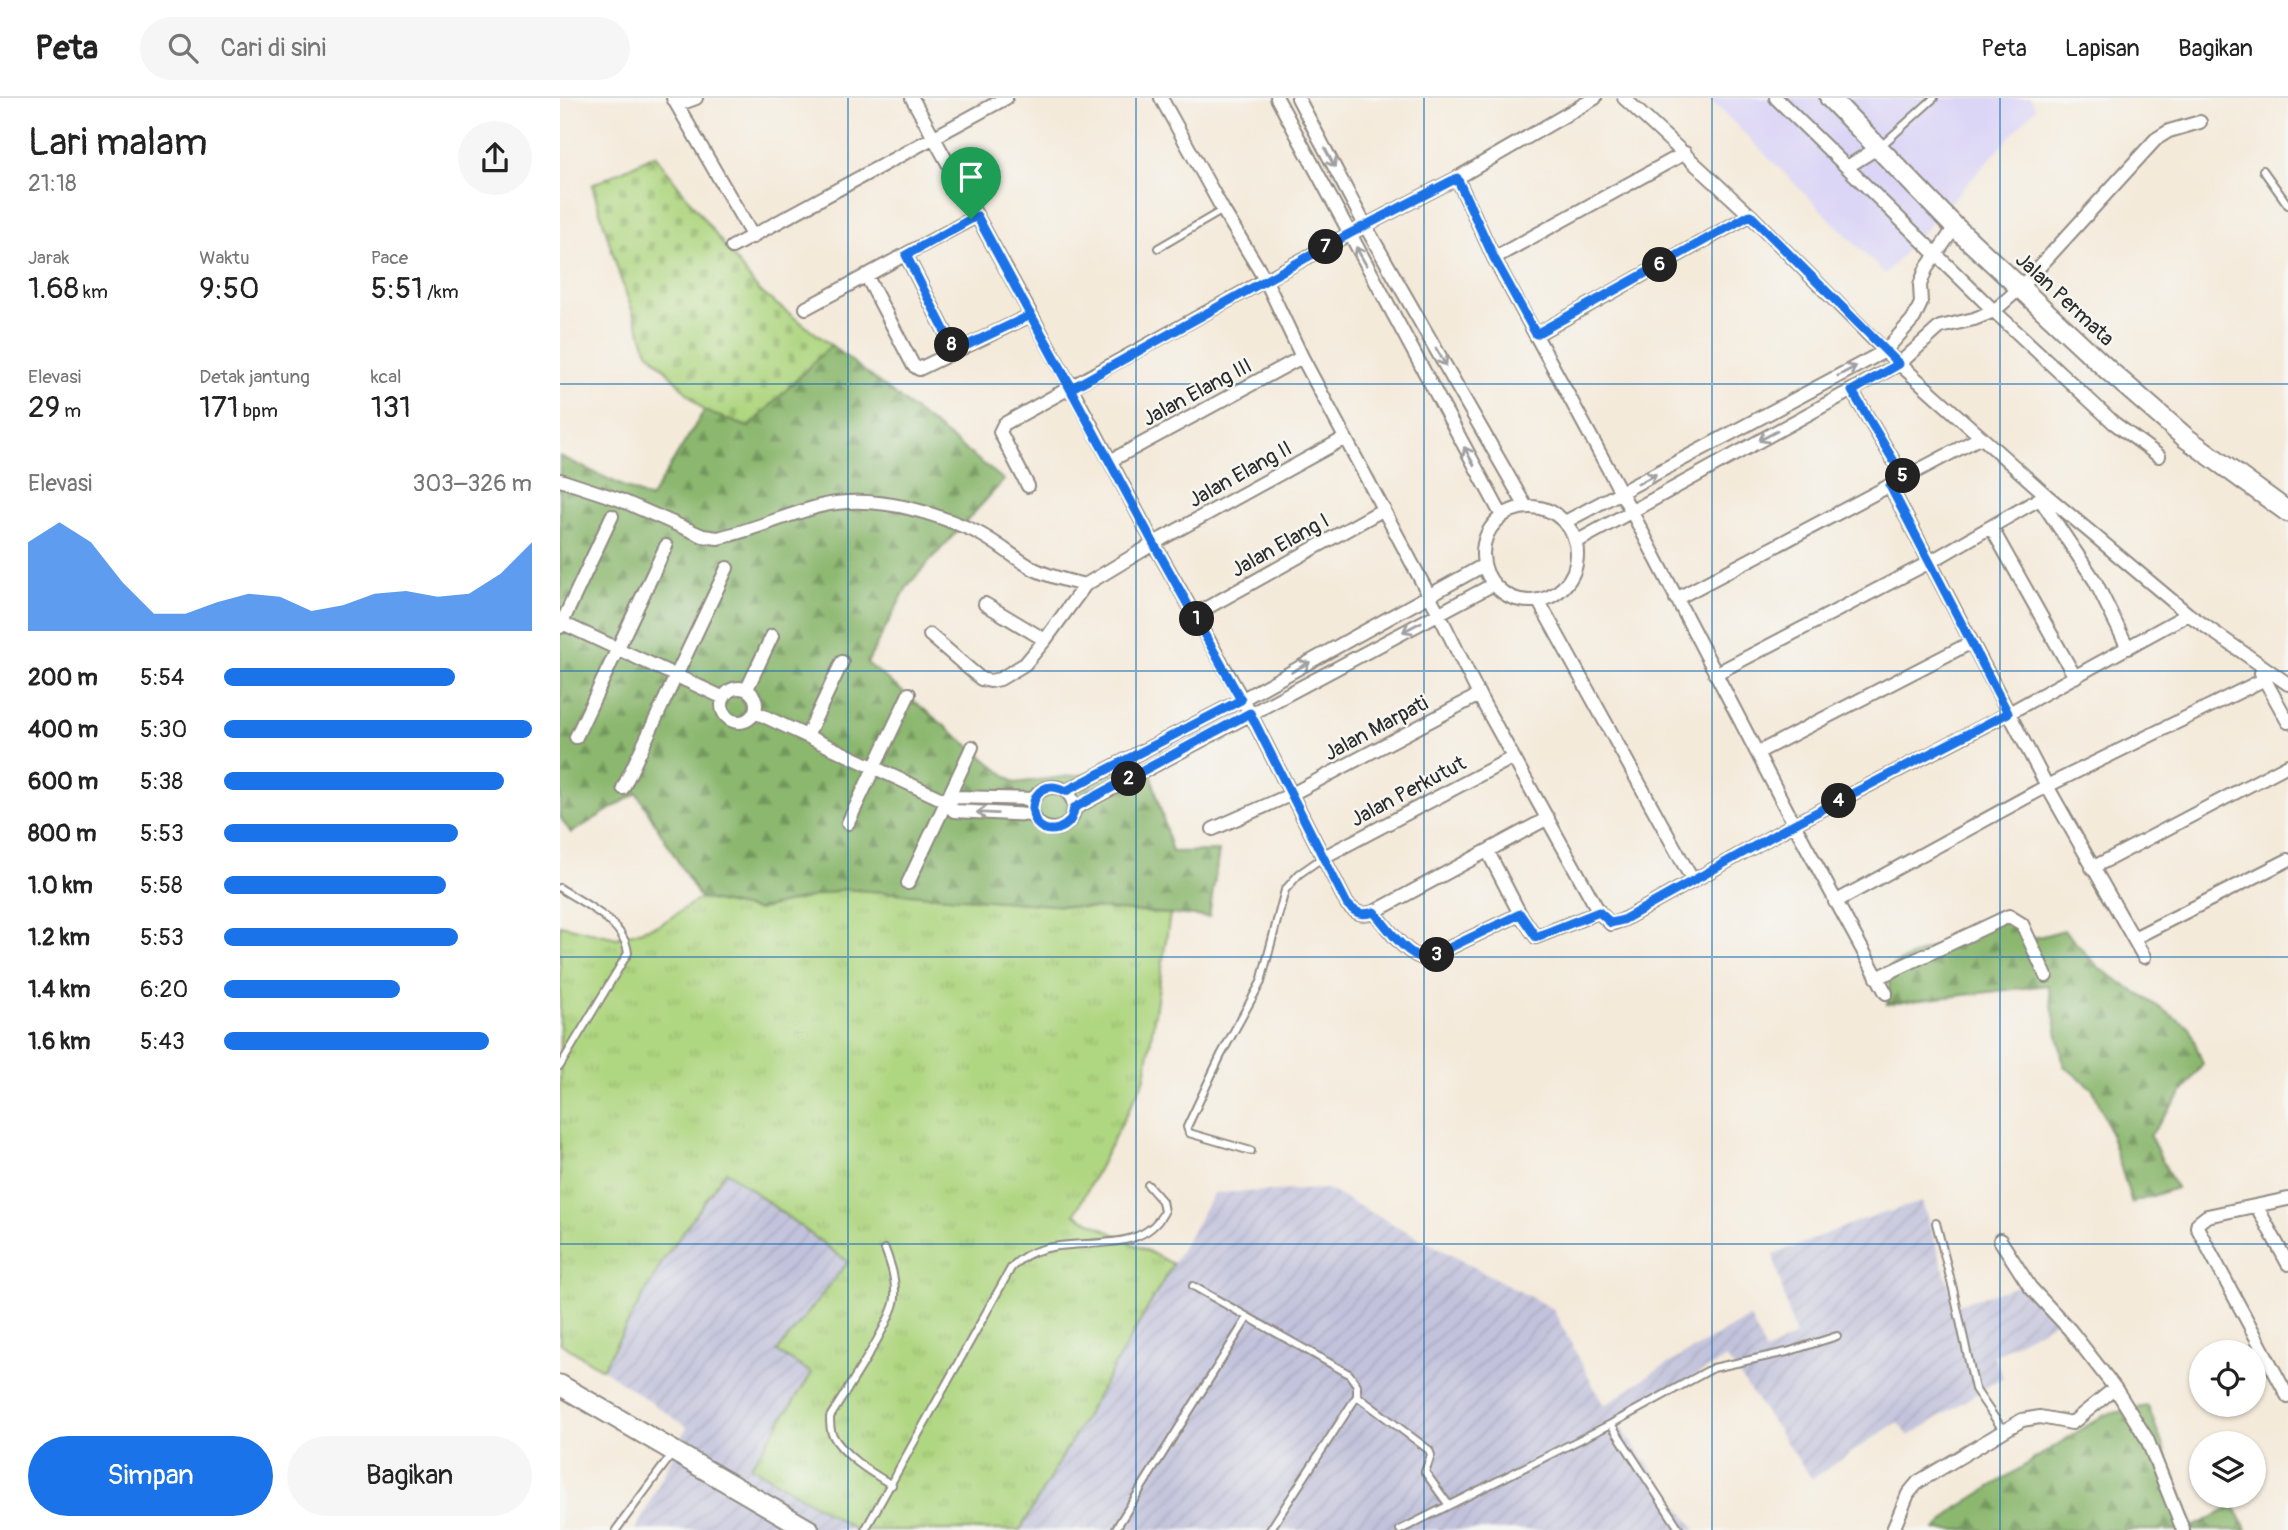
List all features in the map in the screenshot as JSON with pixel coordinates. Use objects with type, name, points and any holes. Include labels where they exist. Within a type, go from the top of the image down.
[{"type":"main road","name":"Jalan Permata","points":[[1830,98],[1850,107],[1880,147],[1955,227],[2020,288],[2186,438],[2288,512]]},
{"type":"main road","points":[[560,1385],[809,1530]]},
{"type":"street","points":[[696,98],[675,102],[753,237]]},
{"type":"street","points":[[912,98],[1072,388],[1154,544],[1250,713],[1347,904],[1357,914],[1374,912],[1548,818]]},
{"type":"street","points":[[732,247],[1006,98]]},
{"type":"street","points":[[1161,98],[1266,281],[1302,357],[1430,596],[1512,758],[1606,921],[1617,923],[1794,824],[2008,713],[2188,614]]},
{"type":"street","points":[[1277,98],[1502,516]]},
{"type":"street","points":[[1298,98],[1366,227],[1526,507]]},
{"type":"street","points":[[1028,486],[1000,432],[1001,427],[1349,234],[1457,178],[1595,98]]},
{"type":"street","points":[[1624,98],[1750,215],[1885,351],[2043,497],[2188,614],[2288,684]]},
{"type":"street","points":[[1776,98],[1994,311],[2114,423],[2159,456]]},
{"type":"street","points":[[1576,542],[1899,364],[1940,327],[1994,311],[2020,288],[2156,139],[2169,131],[2200,122]]},
{"type":"street","points":[[1847,167],[1880,147]]},
{"type":"street","points":[[1494,258],[1685,153]]},
{"type":"street","points":[[1457,178],[1494,258],[1835,902],[1886,993]]},
{"type":"street","points":[[1536,334],[1750,215]]},
{"type":"street","points":[[806,308],[977,216]]},
{"type":"street","points":[[1565,522],[1885,351],[1914,318],[1921,303],[1920,285],[1926,269],[1955,227]]},
{"type":"street","points":[[906,255],[955,351]]},
{"type":"street","points":[[866,275],[915,368],[919,369],[1031,315]]},
{"type":"street","name":"Jalan Elang III","points":[[1111,461],[1302,357]]},
{"type":"street","points":[[1852,391],[1904,478]]},
{"type":"street","points":[[1676,598],[1981,437]]},
{"type":"street","name":"Jalan Elang II","points":[[1084,585],[1345,438]]},
{"type":"street","points":[[560,480],[618,499],[703,536],[718,538],[821,506],[860,501],[888,504],[969,528],[1033,568],[1059,579],[1084,585],[1045,640],[1024,664],[1012,673],[990,681],[981,679],[930,635]]},
{"type":"street","points":[[1890,486],[2047,786],[2144,957]]},
{"type":"street","points":[[1715,674],[1930,562],[2043,497]]},
{"type":"street","points":[[2043,497],[2095,581],[2128,648]]},
{"type":"street","points":[[1526,507],[1547,510],[1565,522],[1576,542],[1576,564],[1566,583],[1548,597],[1538,600],[1514,598],[1494,583],[1484,565],[1484,543],[1488,533],[1502,516],[1526,507]]},
{"type":"street","name":"Jalan Elang I","points":[[1194,615],[1384,509]]},
{"type":"street","points":[[612,516],[561,624],[724,698]]},
{"type":"street","points":[[1991,527],[2075,677]]},
{"type":"street","points":[[576,737],[666,546]]},
{"type":"street","points":[[1066,791],[1241,700],[1484,565]]},
{"type":"street","points":[[623,788],[727,568]]},
{"type":"street","points":[[1074,808],[1494,583]]},
{"type":"street","points":[[1538,600],[1693,881]]},
{"type":"street","points":[[985,604],[1045,640]]},
{"type":"street","points":[[747,690],[772,636]]},
{"type":"street","points":[[1757,753],[1972,642]]},
{"type":"street","points":[[2251,658],[2288,722]]},
{"type":"street","points":[[807,736],[842,662]]},
{"type":"street","points":[[1835,902],[2047,786],[2265,679]]},
{"type":"street","points":[[731,690],[747,690],[756,702],[755,712],[743,722],[732,720],[725,713],[722,703],[724,698],[731,690]]},
{"type":"street","points":[[848,823],[909,694]]},
{"type":"street","name":"Jalan Marpati","points":[[1213,829],[1290,795],[1479,695]]},
{"type":"street","points":[[755,712],[946,801],[954,811],[1033,815]]},
{"type":"street","points":[[908,883],[972,747]]},
{"type":"street","name":"Jalan Perkutut","points":[[1322,858],[1512,758]]},
{"type":"street","points":[[2092,868],[2288,765]]},
{"type":"street","points":[[946,801],[955,797],[1034,799],[1048,788],[1054,787],[1066,791],[1070,796],[1074,808],[1070,821],[1060,829],[1041,826],[1033,815],[1034,799]]},
{"type":"street","points":[[1488,852],[1520,914],[1536,937],[1599,912]]},
{"type":"street","points":[[2134,937],[2288,860]]},
{"type":"street","points":[[1374,912],[1416,956],[1426,959],[1520,914]]},
{"type":"street","points":[[1877,978],[2009,916],[2021,924],[2046,976]]},
{"type":"street","points":[[2288,1199],[2207,1216],[2197,1223],[2288,1397]]},
{"type":"street","points":[[2257,1207],[2288,1264]]},
{"type":"street","points":[[2000,1240],[2030,1287],[2070,1330],[2115,1388],[2147,1439],[2183,1530]]},
{"type":"street","points":[[1893,1530],[1908,1494],[1918,1482],[2022,1420],[2039,1417],[2072,1423],[2115,1388]]},
{"type":"lane","points":[[1880,147],[1934,98]]},
{"type":"lane","points":[[2263,170],[2288,205]]},
{"type":"lane","points":[[1158,248],[1223,210]]},
{"type":"lane","points":[[1251,1151],[1189,1133],[1187,1127],[1261,982],[1285,890],[1299,874],[1322,858]]},
{"type":"lane","points":[[560,888],[616,926],[627,942],[628,953],[560,1066]]},
{"type":"lane","points":[[865,1530],[1011,1268],[1020,1257],[1042,1248],[1139,1238],[1158,1224],[1164,1212],[1162,1201],[1148,1185]]},
{"type":"lane","points":[[1936,1223],[1975,1389],[2003,1430]]},
{"type":"lane","points":[[885,1249],[894,1272],[895,1300],[882,1329],[830,1417],[831,1432],[844,1448],[865,1469],[892,1485]]},
{"type":"lane","points":[[1193,1286],[1349,1374],[1357,1385],[1357,1396],[1270,1530]]},
{"type":"lane","points":[[1115,1530],[1248,1317]]},
{"type":"lane","points":[[1400,1530],[1611,1424],[1722,1364],[1787,1352],[1837,1336]]},
{"type":"lane","points":[[1357,1396],[1429,1450],[1431,1455],[1425,1472],[1448,1504]]},
{"type":"lane","points":[[1611,1424],[1680,1530]]},
{"type":"lane","points":[[616,1530],[674,1452]]},
{"type":"shaded area","points":[[1709,98],[2030,98],[2036,108],[1885,274]]},
{"type":"shaded area","points":[[726,1171],[848,1262],[777,1351],[812,1373],[752,1466],[856,1530],[636,1530],[687,1427],[602,1369],[664,1259]]},
{"type":"shaded area","points":[[1327,1189],[1553,1309],[1604,1406],[1655,1371],[1750,1317],[1766,1352],[1795,1336],[1773,1255],[1861,1220],[1922,1202],[1955,1305],[2025,1284],[2061,1318],[1993,1356],[2003,1377],[1909,1436],[1897,1422],[1812,1479],[1727,1358],[1670,1389],[1619,1425],[1696,1530],[1020,1530],[1214,1193]]},
{"type":"green space","points":[[655,155],[759,291],[831,345],[749,427],[704,411],[647,350],[620,277],[592,185]]},
{"type":"green space","points":[[831,345],[1004,480],[908,585],[867,663],[1015,783],[1149,766],[1172,852],[1219,851],[1209,917],[843,889],[757,910],[700,898],[637,793],[571,833],[560,817],[560,456],[650,499],[704,411],[749,427]]},
{"type":"green space","points":[[843,889],[1170,914],[1145,1078],[1075,1214],[1173,1264],[1020,1530],[856,1530],[751,1466],[812,1373],[777,1352],[848,1262],[726,1171],[664,1259],[602,1369],[560,1343],[560,925],[617,938],[661,924],[700,898],[757,910]]},
{"type":"green space","points":[[2008,913],[2027,940],[2064,930],[2099,968],[2189,1027],[2203,1064],[2150,1136],[2176,1188],[2132,1203],[2107,1123],[2093,1089],[2064,1066],[2048,985],[1887,1004],[1891,966]]},
{"type":"green space","points":[[2148,1406],[2193,1527],[2235,1508],[2247,1530],[1935,1530],[1956,1509],[2104,1415]]},
{"type":"route","points":[[971,219],[906,255],[955,351],[1031,315],[1072,388],[1349,234],[1457,178],[1494,258],[1536,334],[1750,215],[1899,364],[1852,391],[1904,478],[1890,486],[2008,713],[1794,824],[1617,923],[1606,921],[1599,912],[1536,937],[1520,914],[1426,959],[1416,956],[1374,912],[1357,914],[1347,904],[1338,891],[1250,713],[1074,808],[1070,821],[1060,829],[1046,829],[1036,821],[1032,810],[1034,799],[1042,790],[1054,787],[1066,791],[1241,700],[1154,544],[1072,388],[977,216],[971,219]]}]
